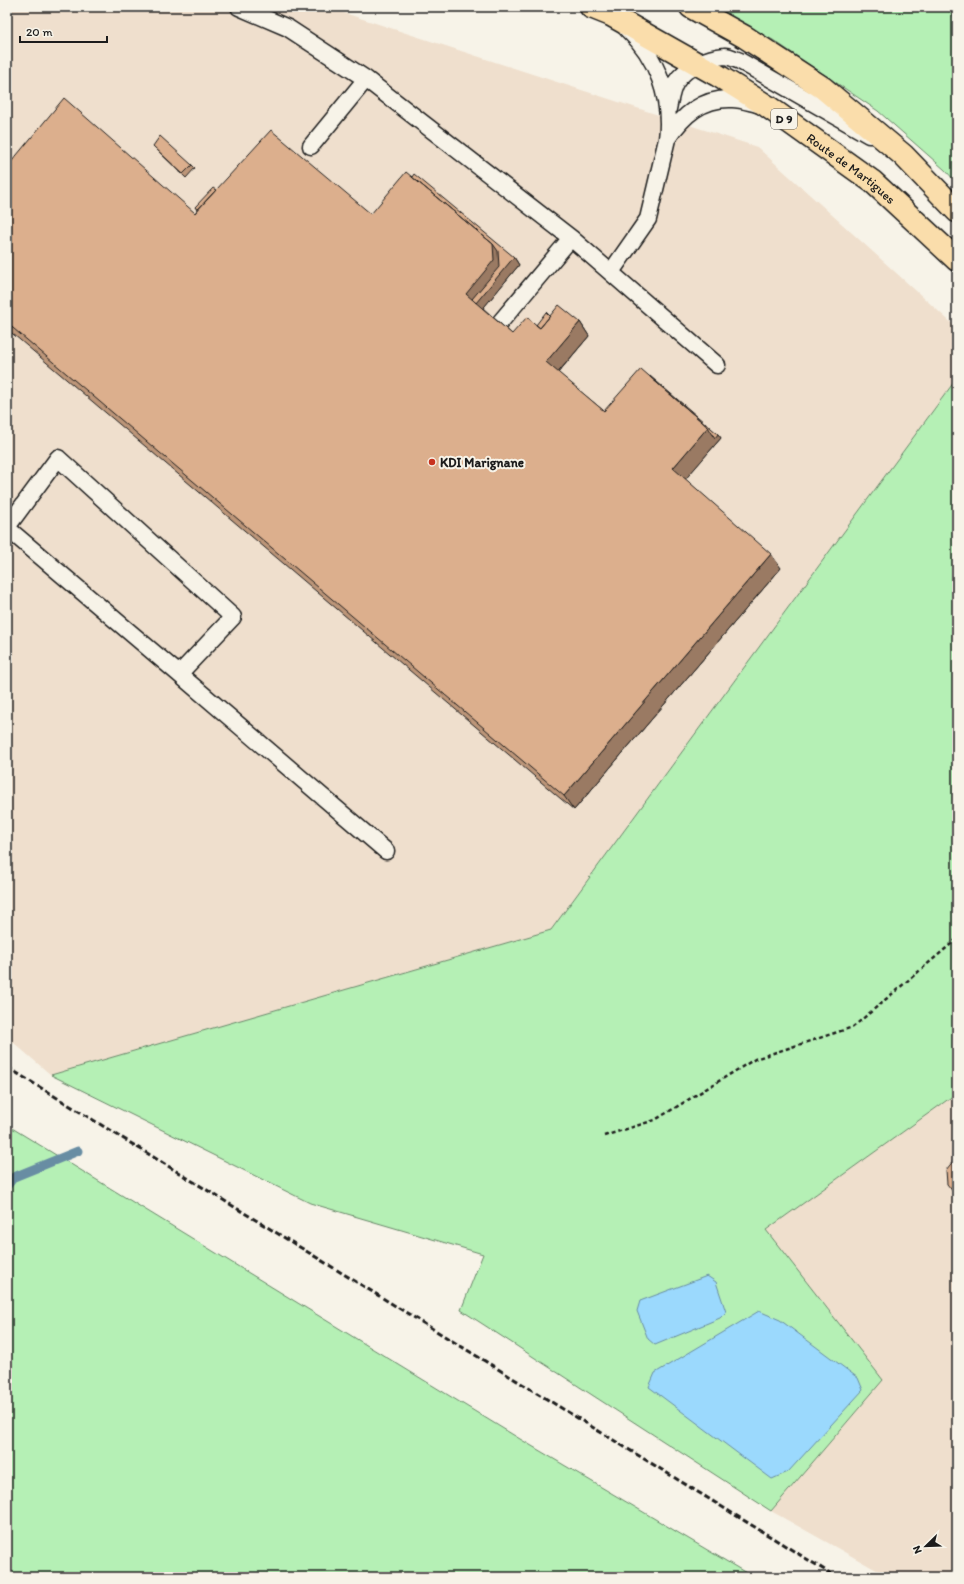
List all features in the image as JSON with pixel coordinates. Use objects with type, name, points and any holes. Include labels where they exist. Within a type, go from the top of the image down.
[{"type":"main road","name":"Route de Martigues","points":[[591,7],[611,15],[698,64],[767,106],[873,182],[957,260]]},
{"type":"main road","points":[[690,7],[745,37],[823,88],[903,155],[957,211]]},
{"type":"lane","points":[[239,7],[288,28],[366,78],[571,238],[717,365]]},
{"type":"lane","points":[[611,15],[635,36],[650,56],[661,81],[668,109],[669,124],[667,139],[648,219],[611,272]]},
{"type":"lane","points":[[668,109],[670,95],[676,83],[685,71],[698,64],[726,56],[740,61],[903,155]]},
{"type":"lane","points":[[310,146],[366,78]]},
{"type":"lane","points":[[667,139],[686,115],[700,106],[715,100],[734,99],[767,106]]},
{"type":"lane","points":[[497,326],[571,238]]},
{"type":"lane","points":[[179,674],[233,617],[58,458],[7,528],[386,851]]},
{"type":"path","points":[[604,1136],[655,1120],[755,1059],[853,1027],[957,939]]},
{"type":"shaded area","points":[[7,7],[326,7],[757,147],[957,328],[957,378],[551,930],[51,1075],[7,1037]]},
{"type":"shaded area","points":[[957,1093],[957,1577],[889,1577],[771,1511],[883,1380],[766,1230]]},
{"type":"green space","points":[[711,7],[946,7],[957,21],[957,183],[945,170],[878,111],[773,40]]},
{"type":"green space","points":[[957,378],[957,1093],[766,1230],[883,1380],[771,1511],[461,1310],[483,1254],[310,1203],[51,1075],[551,930]]},
{"type":"green space","points":[[7,1125],[520,1439],[753,1577],[7,1577]]},
{"type":"water","points":[[707,1276],[716,1282],[726,1312],[720,1318],[655,1345],[648,1339],[637,1311],[640,1301]]},
{"type":"water","points":[[759,1311],[780,1320],[858,1378],[863,1390],[788,1472],[772,1479],[649,1387],[655,1373]]},
{"type":"building","name":"KDI Marignane","points":[[64,98],[195,213],[271,130],[371,214],[406,172],[493,244],[494,260],[466,294],[512,334],[527,317],[540,328],[559,305],[580,322],[546,362],[604,411],[641,369],[708,427],[673,468],[771,554],[564,796],[7,323],[7,167]]},
{"type":"building","points":[[160,136],[192,165],[183,174],[153,146]]},
{"type":"building","points":[[414,174],[514,257],[476,303],[472,299],[499,267],[498,251],[493,244],[412,177]]},
{"type":"building","points":[[213,188],[216,190],[198,209],[195,207]]},
{"type":"building","points":[[546,312],[550,316],[540,328],[536,325]]},
{"type":"building","points":[[650,376],[718,434],[715,438],[708,427]]},
{"type":"building","points":[[957,1159],[957,1194],[947,1184],[946,1170],[954,1160]]},
{"type":"waterway","points":[[7,1186],[14,1177],[78,1151]]},
{"type":"railway","points":[[7,1067],[836,1577]]},
{"type":"place","name":"KDI Marignane","points":[[432,462]]}]
